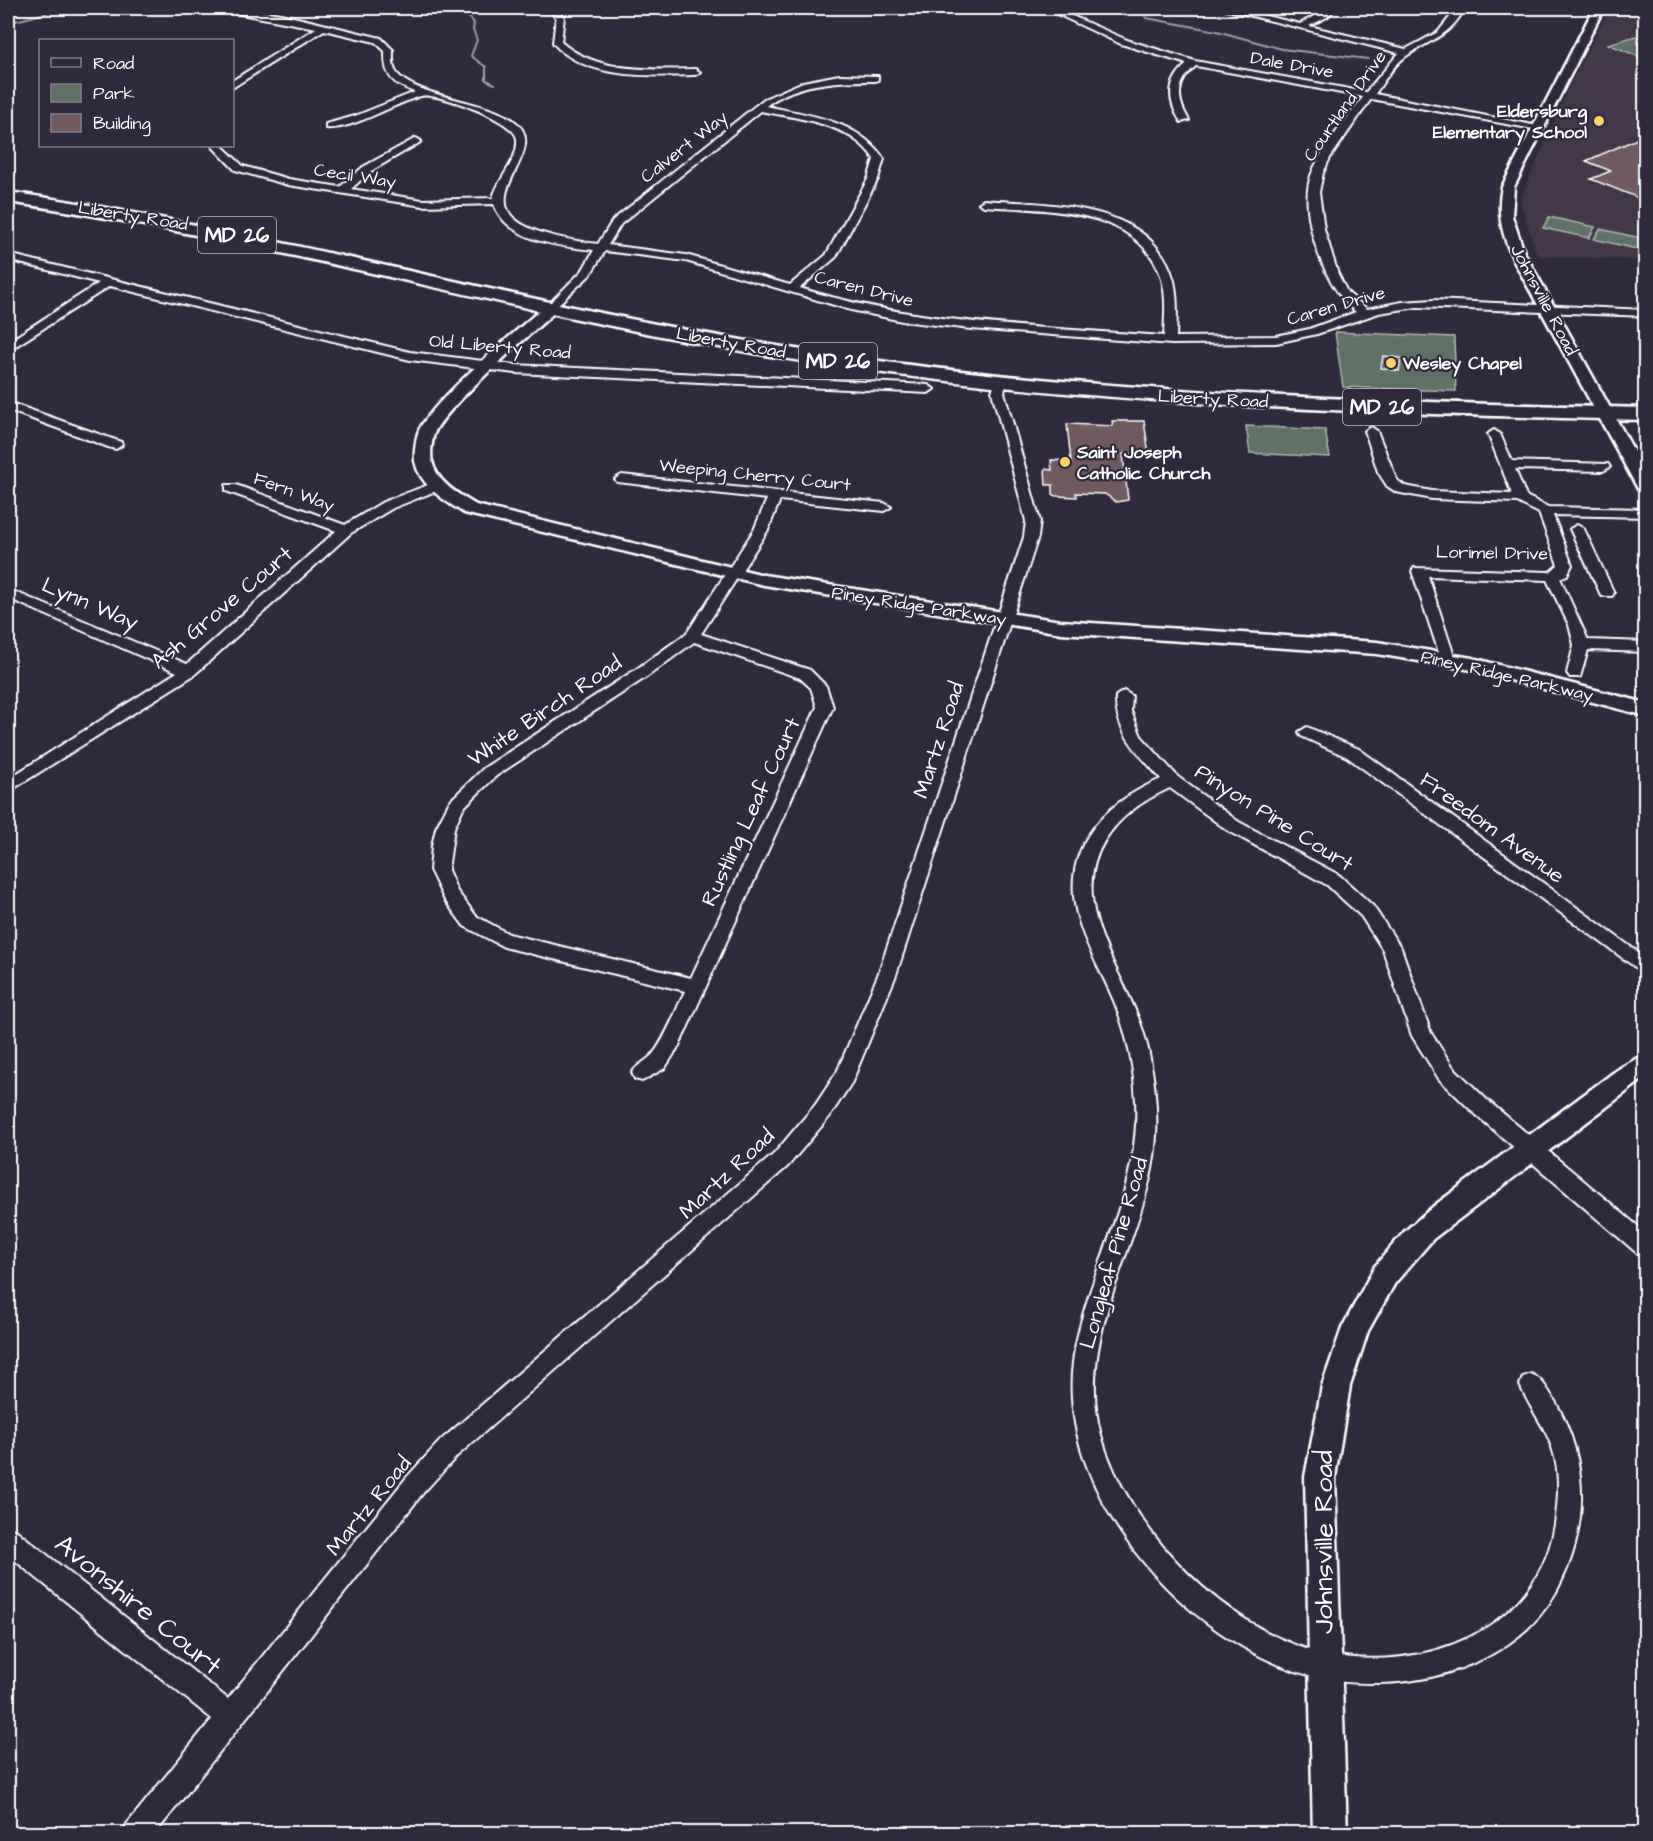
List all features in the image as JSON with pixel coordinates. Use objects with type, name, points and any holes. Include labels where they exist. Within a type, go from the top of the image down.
[{"type":"main road","name":"Liberty Road","points":[[8,197],[205,228],[552,306],[747,346],[1001,381],[1153,396],[1264,403],[1646,414]]},
{"type":"street","points":[[241,8],[238,11],[354,33],[384,43],[389,50],[390,69],[394,76],[424,92],[494,113],[520,132],[523,139],[522,152],[501,184],[499,201]]},
{"type":"street","points":[[551,8],[560,17],[557,43],[570,55],[625,70],[695,72]]},
{"type":"street","name":"Dale Drive","points":[[1048,8],[1124,42],[1194,63],[1538,127]]},
{"type":"street","points":[[1224,8],[1407,52]]},
{"type":"street","points":[[1302,26],[1324,15],[1332,8]]},
{"type":"street","name":"Courtland Drive","points":[[1363,312],[1342,296],[1334,278],[1318,225],[1314,181],[1336,144],[1393,63],[1407,52],[1441,34],[1461,8]]},
{"type":"street","name":"Johnsville Road","points":[[1599,8],[1508,187],[1504,212],[1514,247],[1646,489]]},
{"type":"street","points":[[234,84],[323,27]]},
{"type":"street","points":[[1184,120],[1174,100],[1174,88],[1181,74],[1194,63]]},
{"type":"street","name":"Calvert Way","points":[[552,306],[586,273],[613,228],[622,218],[775,96],[803,85],[839,78],[875,78]]},
{"type":"street","points":[[329,126],[424,92]]},
{"type":"street","points":[[761,108],[847,130],[869,143],[879,159],[873,179],[830,257],[793,288]]},
{"type":"street","points":[[342,191],[367,170],[416,141]]},
{"type":"street","name":"Cecil Way","points":[[218,147],[234,164],[251,173],[342,191],[423,203],[499,201]]},
{"type":"street","name":"Caren Drive","points":[[499,201],[502,212],[508,219],[530,233],[565,242],[689,258],[849,306],[921,320],[1214,342],[1271,340],[1308,333],[1363,312],[1425,303],[1646,313]]},
{"type":"street","points":[[984,203],[1088,214],[1118,224],[1141,237],[1156,251],[1167,278],[1171,302],[1170,339]]},
{"type":"street","name":"Old Liberty Road","points":[[8,257],[410,356],[486,367],[928,388]]},
{"type":"street","points":[[8,347],[108,282]]},
{"type":"street","name":"Piney Ridge Parkway","points":[[552,306],[486,367],[437,417],[426,433],[423,460],[436,486],[457,502],[488,515],[733,573],[1003,620],[1151,635],[1357,646],[1447,659],[1646,710]]},
{"type":"street","name":"Martz Road","points":[[137,1833],[415,1485],[449,1448],[709,1225],[781,1160],[823,1110],[845,1076],[887,975],[1031,537],[1033,521],[998,392],[1001,381]]},
{"type":"street","points":[[8,406],[116,445]]},
{"type":"street","points":[[1371,430],[1389,479],[1397,487],[1419,494],[1520,498],[1545,511]]},
{"type":"street","points":[[1494,434],[1520,498]]},
{"type":"street","points":[[1507,465],[1603,467]]},
{"type":"street","name":"Weeping Cherry Court","points":[[622,479],[884,507]]},
{"type":"street","name":"Ash Grove Court","points":[[8,786],[189,671],[346,530],[388,505],[436,486]]},
{"type":"street","name":"Fern Way","points":[[231,488],[346,530]]},
{"type":"street","name":"White Birch Road","points":[[696,986],[504,940],[470,921],[450,894],[440,870],[445,828],[456,805],[490,772],[643,672],[692,636],[761,530],[775,496]]},
{"type":"street","name":"Lorimel Drive","points":[[1447,659],[1419,571],[1552,576],[1562,572],[1565,565],[1545,511],[1646,513]]},
{"type":"street","points":[[1577,529],[1607,592]]},
{"type":"street","points":[[1562,555],[1590,556]]},
{"type":"street","points":[[1552,576],[1576,625],[1582,645],[1575,673]]},
{"type":"street","name":"Lynn Way","points":[[8,593],[189,671]]},
{"type":"street","name":"Rustling Leaf Court","points":[[642,1073],[658,1062],[669,1046],[825,707],[818,686],[805,674],[692,636]]},
{"type":"street","points":[[1582,645],[1646,647]]},
{"type":"street","name":"Pinyon Pine Court","points":[[1124,696],[1123,711],[1134,738],[1172,781],[1233,826],[1321,872],[1353,897],[1384,933],[1392,948],[1413,1012],[1432,1054],[1460,1089],[1646,1247]]},
{"type":"street","name":"Freedom Avenue","points":[[1307,732],[1353,753],[1646,968]]},
{"type":"street","name":"Longleaf Pine Road","points":[[1172,781],[1132,800],[1114,814],[1091,848],[1081,884],[1081,898],[1088,928],[1131,1020],[1143,1075],[1147,1125],[1141,1172],[1132,1204],[1089,1329],[1083,1383],[1087,1428],[1100,1473],[1123,1514],[1180,1585],[1248,1634],[1324,1667],[1394,1672],[1446,1662],[1497,1639],[1533,1608],[1561,1556],[1570,1505],[1571,1468],[1560,1434],[1548,1410],[1531,1385]]},
{"type":"street","name":"Johnsville Road","points":[[1330,1833],[1320,1477],[1324,1439],[1344,1354],[1361,1316],[1405,1250],[1439,1218],[1646,1063]]},
{"type":"street","name":"Avonshire Court","points":[[8,1540],[230,1717]]},
{"type":"shaded area","name":"Eldersburg Elementary School","points":[[1610,8],[1645,13],[1645,260],[1537,256],[1520,200],[1569,86]]},
{"type":"green space","points":[[1636,36],[1645,40],[1645,59],[1608,44]]},
{"type":"green space","points":[[1549,217],[1595,227],[1589,238],[1543,228]]},
{"type":"green space","points":[[1600,229],[1645,239],[1641,250],[1594,239]]},
{"type":"green space","points":[[1335,332],[1454,337],[1456,391],[1343,387]]},
{"type":"green space","points":[[1246,426],[1325,430],[1330,457],[1250,453]]},
{"type":"building","name":"Eldersburg Elementary School","points":[[1639,138],[1646,140],[1646,201],[1591,179],[1611,171],[1586,161]]},
{"type":"building","name":"Wesley Chapel","points":[[1383,356],[1401,358],[1399,371],[1381,368]]},
{"type":"building","name":"Saint Joseph Catholic Church","points":[[1112,421],[1144,421],[1149,454],[1123,454],[1128,500],[1116,502],[1105,494],[1076,493],[1077,497],[1053,494],[1053,485],[1046,485],[1045,469],[1052,470],[1051,460],[1071,461],[1067,424],[1113,426]]},
{"type":"waterway","points":[[8,23],[65,8]]},
{"type":"waterway","points":[[437,8],[434,10],[469,17],[474,23],[473,30],[477,40],[471,56],[486,67],[486,80],[495,84]]},
{"type":"waterway","points":[[1136,8],[1143,12],[1146,18],[1217,31],[1282,49],[1368,59]]},
{"type":"place","name":"Eldersburg Elementary School","points":[[1599,121]]},
{"type":"place","name":"Wesley Chapel","points":[[1391,363]]},
{"type":"place","name":"Saint Joseph Catholic Church","points":[[1065,462]]}]
